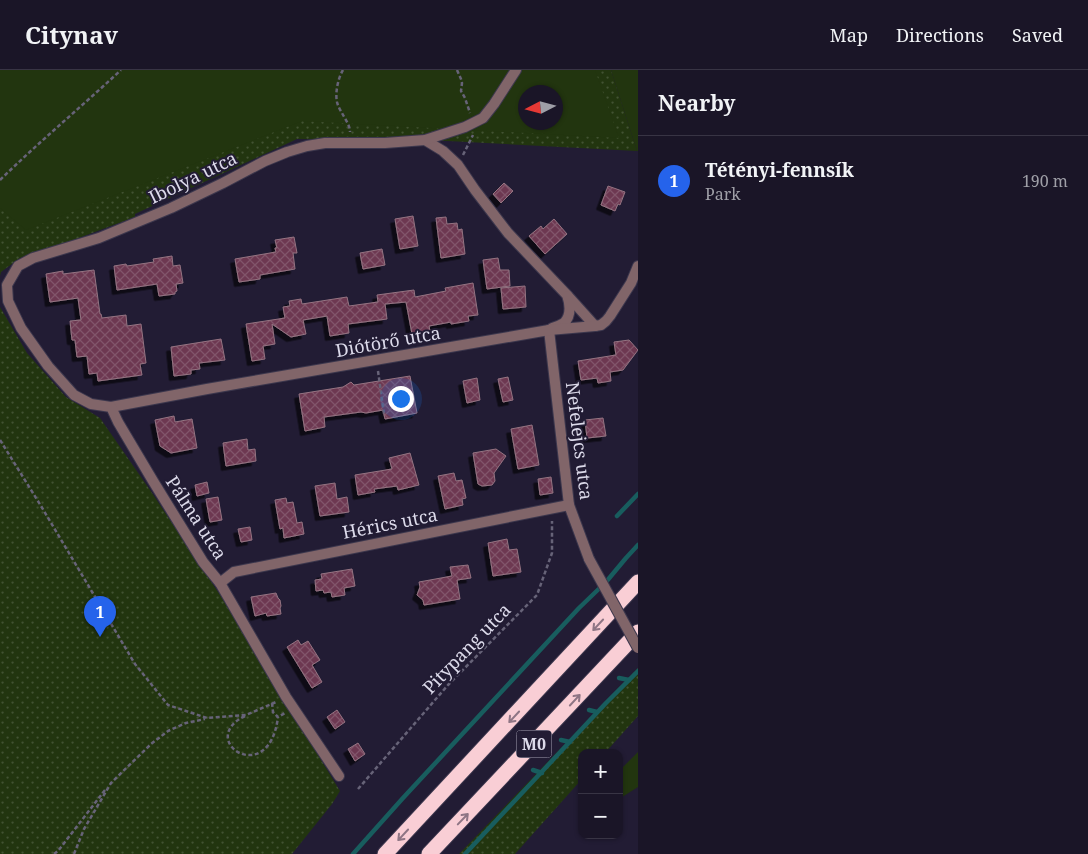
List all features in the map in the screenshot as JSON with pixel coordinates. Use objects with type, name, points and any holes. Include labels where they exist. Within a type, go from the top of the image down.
[{"type":"highway","name":"M0","points":[[385,854],[638,582]]},
{"type":"highway","name":"M0","points":[[430,854],[638,632]]},
{"type":"street","points":[[478,121],[494,104],[516,70]]},
{"type":"street","name":"Ibolya utca","points":[[112,407],[91,404],[74,395],[48,366],[21,328],[8,301],[6,285],[18,266],[33,258],[99,238],[176,206],[265,161],[287,152],[325,143],[385,143],[425,140],[478,121]]},
{"type":"street","points":[[425,140],[443,151],[458,165],[508,233],[595,326],[601,324],[610,316],[638,266]]},
{"type":"street","points":[[549,330],[564,323],[570,312],[567,295]]},
{"type":"street","name":"Diótörő utca","points":[[112,407],[549,330],[595,326]]},
{"type":"street","name":"Nefelejcs utca","points":[[549,330],[569,505],[589,558],[638,648]]},
{"type":"street","name":"Pálma utca","points":[[112,407],[118,422],[153,481],[203,562],[220,582],[286,697],[339,776]]},
{"type":"street","name":"Hérics utca","points":[[220,582],[234,572],[569,505]]},
{"type":"path","points":[[0,180],[121,70]]},
{"type":"path","points":[[343,70],[337,90],[337,102],[350,128],[346,142]]},
{"type":"path","points":[[457,70],[462,83],[461,91],[478,121],[458,165]]},
{"type":"path","points":[[377,360],[384,414]]},
{"type":"path","points":[[0,440],[135,664],[168,706],[207,718]]},
{"type":"path","name":"Pitypang utca","points":[[358,789],[448,685],[537,595],[552,553],[552,508]]},
{"type":"path","points":[[278,716],[277,728],[271,742],[264,749],[246,756],[238,754],[232,749],[228,742],[228,733],[231,726],[237,720],[286,697]]},
{"type":"path","points":[[54,854],[111,783],[151,744],[168,731],[186,723],[207,718],[246,715]]},
{"type":"path","points":[[74,854],[84,829],[111,783]]},
{"type":"green space","points":[[0,70],[611,70],[637,151],[448,141],[297,139],[135,214],[135,217],[20,258],[1,272],[0,276]]},
{"type":"green space","points":[[0,70],[595,70],[619,138],[302,121],[26,230],[0,208]]},
{"type":"green space","points":[[611,70],[638,70],[638,151],[637,151]]},
{"type":"green space","points":[[0,307],[27,353],[66,397],[100,418],[222,598],[340,791],[332,804],[292,854],[0,854]]},
{"type":"green space","points":[[638,668],[638,716],[609,749],[578,749],[578,783],[515,854],[459,854]]},
{"type":"green space","points":[[638,752],[638,787],[623,796],[623,794],[623,767]]},
{"type":"building","points":[[504,183],[513,191],[501,203],[493,194]]},
{"type":"building","points":[[608,186],[625,192],[620,205],[618,204],[615,211],[601,205]]},
{"type":"building","points":[[413,216],[418,246],[400,249],[395,219]]},
{"type":"building","points":[[446,217],[447,224],[457,223],[458,230],[462,229],[465,254],[441,258],[436,218]]},
{"type":"building","points":[[554,219],[567,234],[545,254],[529,236],[541,226],[543,229]]},
{"type":"building","points":[[294,237],[297,253],[293,253],[295,269],[260,275],[260,279],[239,282],[235,259],[276,252],[275,240]]},
{"type":"building","points":[[382,249],[385,265],[363,269],[360,253]]},
{"type":"building","points":[[172,256],[173,266],[180,265],[183,283],[176,284],[177,291],[175,294],[159,296],[157,284],[117,290],[114,266],[154,262],[153,259]]},
{"type":"building","points":[[498,258],[500,270],[509,270],[510,286],[487,289],[483,260]]},
{"type":"building","points":[[94,270],[102,318],[126,315],[127,326],[141,324],[146,363],[140,364],[142,375],[98,381],[97,373],[89,374],[87,356],[77,357],[75,340],[72,340],[70,321],[81,320],[78,298],[50,302],[46,274],[63,271],[63,274]]},
{"type":"building","points":[[473,283],[478,315],[468,316],[469,321],[429,326],[430,331],[412,334],[406,302],[385,304],[387,319],[348,324],[349,333],[330,336],[327,316],[303,320],[306,334],[291,337],[272,324],[275,344],[263,346],[265,359],[252,361],[246,324],[285,318],[283,307],[290,306],[289,301],[301,299],[302,304],[347,297],[349,306],[378,302],[377,295],[414,290],[415,297],[446,291],[445,288]]},
{"type":"building","points":[[525,286],[526,307],[503,309],[501,288]]},
{"type":"building","points":[[221,339],[225,360],[199,363],[200,369],[191,370],[191,374],[174,376],[171,347]]},
{"type":"building","points":[[629,340],[638,350],[623,370],[610,372],[611,381],[598,383],[597,378],[581,380],[578,361],[616,355],[614,342]]},
{"type":"building","points":[[410,376],[417,413],[385,419],[383,410],[324,417],[325,427],[305,431],[299,394],[343,387],[351,382],[354,385]]},
{"type":"building","points":[[508,377],[513,400],[503,402],[498,379]]},
{"type":"building","points":[[477,378],[480,400],[467,403],[463,381]]},
{"type":"building","points":[[174,416],[175,422],[192,419],[197,448],[171,453],[160,446],[155,420]]},
{"type":"building","points":[[603,418],[606,436],[587,438],[585,420]]},
{"type":"building","points":[[532,425],[539,465],[518,469],[511,429]]},
{"type":"building","points":[[247,439],[248,450],[255,449],[256,461],[226,466],[223,443]]},
{"type":"building","points":[[496,449],[506,456],[494,473],[495,481],[492,485],[482,486],[478,484],[473,453]]},
{"type":"building","points":[[410,453],[419,485],[398,490],[397,486],[374,489],[375,492],[358,495],[355,475],[392,469],[389,458]]},
{"type":"building","points":[[454,473],[456,481],[462,480],[466,498],[462,499],[463,505],[445,509],[438,476]]},
{"type":"building","points":[[551,477],[553,493],[540,495],[538,479]]},
{"type":"building","points":[[207,482],[209,493],[197,496],[195,485]]},
{"type":"building","points":[[335,483],[337,499],[347,497],[349,512],[320,516],[315,486]]},
{"type":"building","points":[[218,497],[222,520],[210,522],[206,499]]},
{"type":"building","points":[[286,498],[287,503],[293,502],[297,523],[302,522],[304,534],[284,538],[283,528],[280,529],[275,500]]},
{"type":"building","points":[[250,527],[252,540],[241,542],[238,529]]},
{"type":"building","points":[[507,539],[509,550],[517,549],[521,572],[493,576],[488,543]]},
{"type":"building","points":[[468,565],[471,578],[457,580],[460,599],[424,605],[423,600],[417,595],[420,587],[419,582],[452,576],[450,567]]},
{"type":"building","points":[[352,569],[355,586],[344,588],[345,595],[332,597],[331,592],[316,591],[315,580],[322,579],[321,574]]},
{"type":"building","points":[[276,593],[280,600],[281,614],[267,616],[266,613],[255,616],[251,597]]},
{"type":"building","points":[[298,640],[301,645],[308,641],[320,660],[312,665],[322,682],[312,688],[287,647]]},
{"type":"building","points":[[337,710],[345,722],[335,729],[327,717]]},
{"type":"building","points":[[358,743],[365,754],[355,761],[348,749]]},
{"type":"waterway","points":[[617,516],[638,494]]},
{"type":"waterway","points":[[353,854],[579,608],[606,582],[638,545]]},
{"type":"waterway","points":[[465,854],[638,671]]},
{"type":"waterway","points":[[619,678],[629,680]]},
{"type":"waterway","points":[[589,710],[597,712]]},
{"type":"waterway","points":[[561,740],[570,742]]},
{"type":"waterway","points":[[533,770],[542,773]]},
{"type":"place","name":"Tétényi-fennsík","points":[[100,637]]}]
